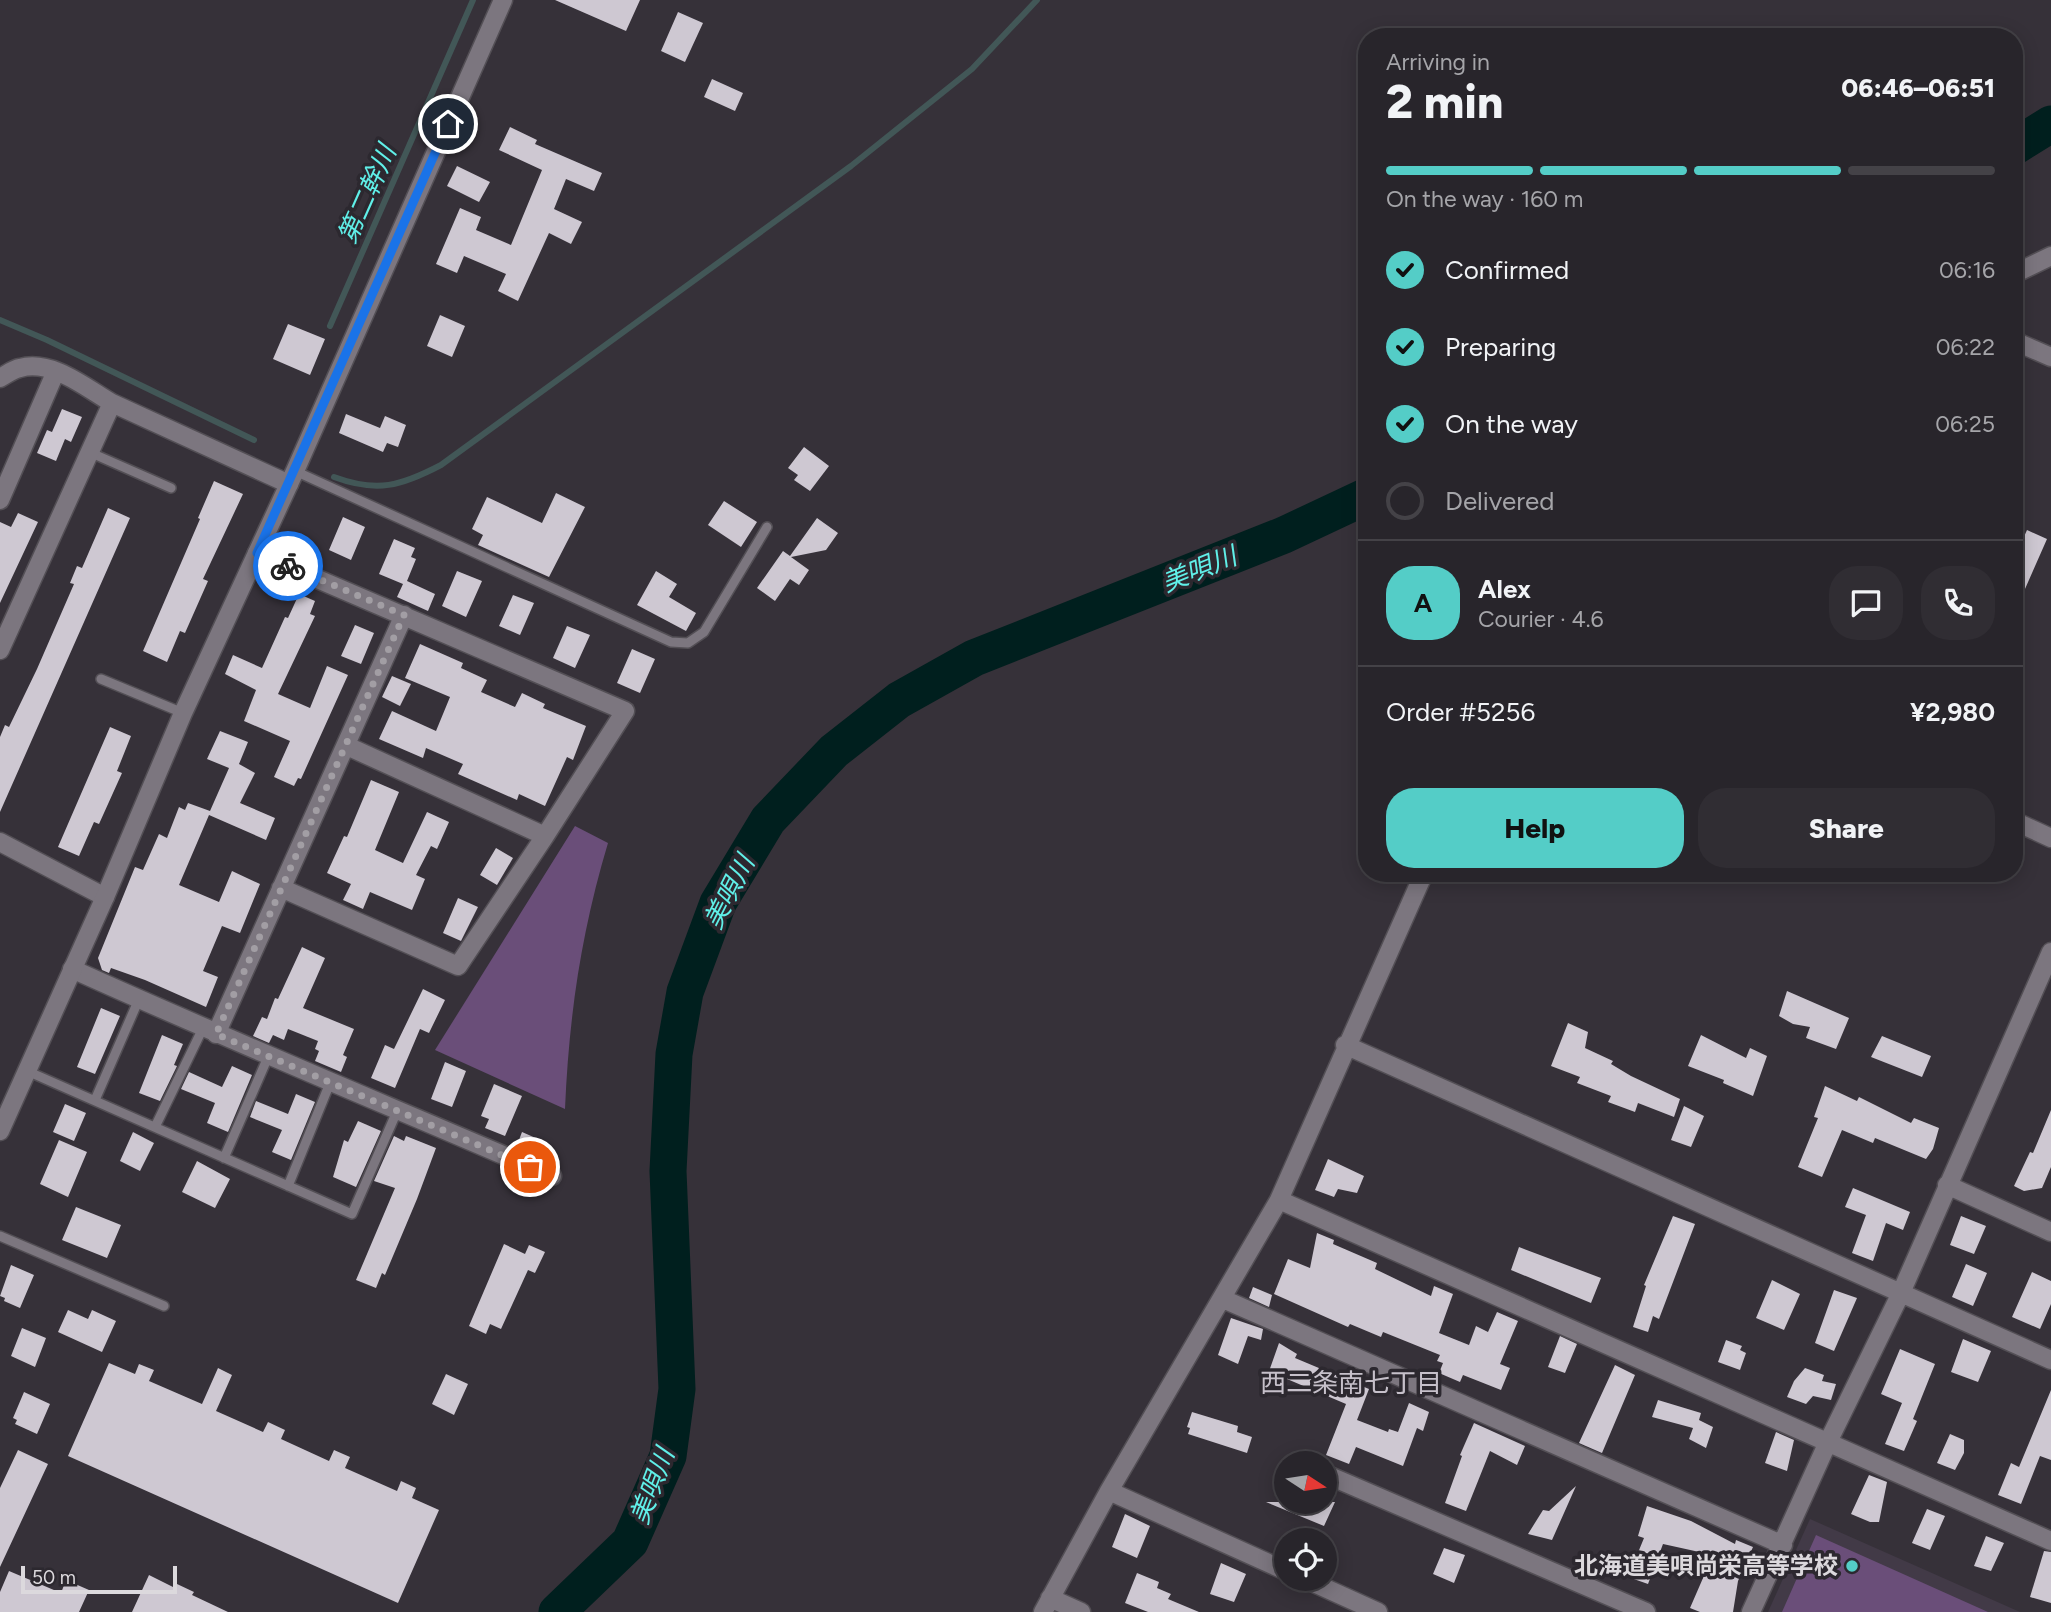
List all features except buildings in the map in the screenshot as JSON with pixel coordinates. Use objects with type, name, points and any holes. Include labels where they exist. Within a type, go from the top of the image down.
[{"type":"street","points":[[0,1131],[106,897],[183,713],[292,477],[503,0]]},
{"type":"street","points":[[2023,270],[2051,256]]},
{"type":"street","points":[[2023,345],[2051,357]]},
{"type":"street","points":[[0,378],[19,368],[41,366],[56,371],[112,403],[292,477]]},
{"type":"street","points":[[0,500],[56,371]]},
{"type":"street","points":[[0,650],[112,403]]},
{"type":"street","points":[[257,553],[625,711],[458,966],[281,888]]},
{"type":"street","points":[[209,1031],[281,888],[404,615]]},
{"type":"street","points":[[347,746],[545,836]]},
{"type":"street","points":[[2023,825],[2051,838]]},
{"type":"street","points":[[0,842],[106,897]]},
{"type":"street","points":[[1081,1612],[1047,1605],[1109,1491],[1279,1200],[1345,1045],[1420,882]]},
{"type":"street","points":[[1751,1612],[1828,1442],[1900,1295],[2051,953]]},
{"type":"street","points":[[72,969],[209,1031],[552,1176]]},
{"type":"street","points":[[1345,1045],[1900,1295],[2051,1360]]},
{"type":"street","points":[[1947,1185],[2051,1232]]},
{"type":"street","points":[[1279,1200],[2051,1541]]},
{"type":"street","points":[[1223,1299],[1783,1545]]},
{"type":"street","points":[[1337,1479],[1646,1612]]},
{"type":"street","points":[[1109,1491],[1274,1566]]},
{"type":"street","points":[[1332,1591],[1378,1612]]},
{"type":"lane","points":[[89,452],[170,488]]},
{"type":"lane","points":[[292,477],[671,642],[688,643],[704,632],[768,527]]},
{"type":"lane","points":[[101,679],[183,713]]},
{"type":"lane","points":[[94,1100],[139,999]]},
{"type":"lane","points":[[155,1127],[209,1031]]},
{"type":"lane","points":[[224,1158],[268,1056]]},
{"type":"lane","points":[[27,1071],[352,1214],[398,1109]]},
{"type":"lane","points":[[288,1186],[330,1083]]},
{"type":"lane","points":[[0,1236],[163,1306]]},
{"type":"shaded area","points":[[575,826],[608,843],[590,909],[578,975],[565,1109],[435,1050]]},
{"type":"shaded area","name":"北海道美唄尚栄高等学校","points":[[1810,1519],[2020,1612],[1768,1612]]},
{"type":"shaded area","name":"北海道美唄尚栄高等学校","points":[[1816,1535],[1988,1612],[1782,1612]]},
{"type":"waterway","name":"第二幹川","points":[[330,326],[473,0]]},
{"type":"waterway","points":[[334,477],[363,485],[389,485],[441,465],[851,166],[972,69],[1037,0]]},
{"type":"waterway","name":"美唄川","points":[[2023,141],[2051,124]]},
{"type":"waterway","points":[[0,320],[254,440]]},
{"type":"waterway","name":"美唄川","points":[[557,1612],[630,1542],[668,1456],[677,1389],[668,1171],[674,1054],[685,992],[718,903],[768,820],[834,751],[899,700],[974,658],[1284,535],[1358,500]]},
{"type":"way so far","points":[[288,566],[404,615],[216,1034],[530,1167]]},
{"type":"place","name":"北海道美唄尚栄高等学校","points":[[1852,1566]]},
{"type":"district","name":"西二条南七丁目","points":[[1351,1383]]},
{"type":"route","points":[[288,566],[257,553],[448,124]]}]
